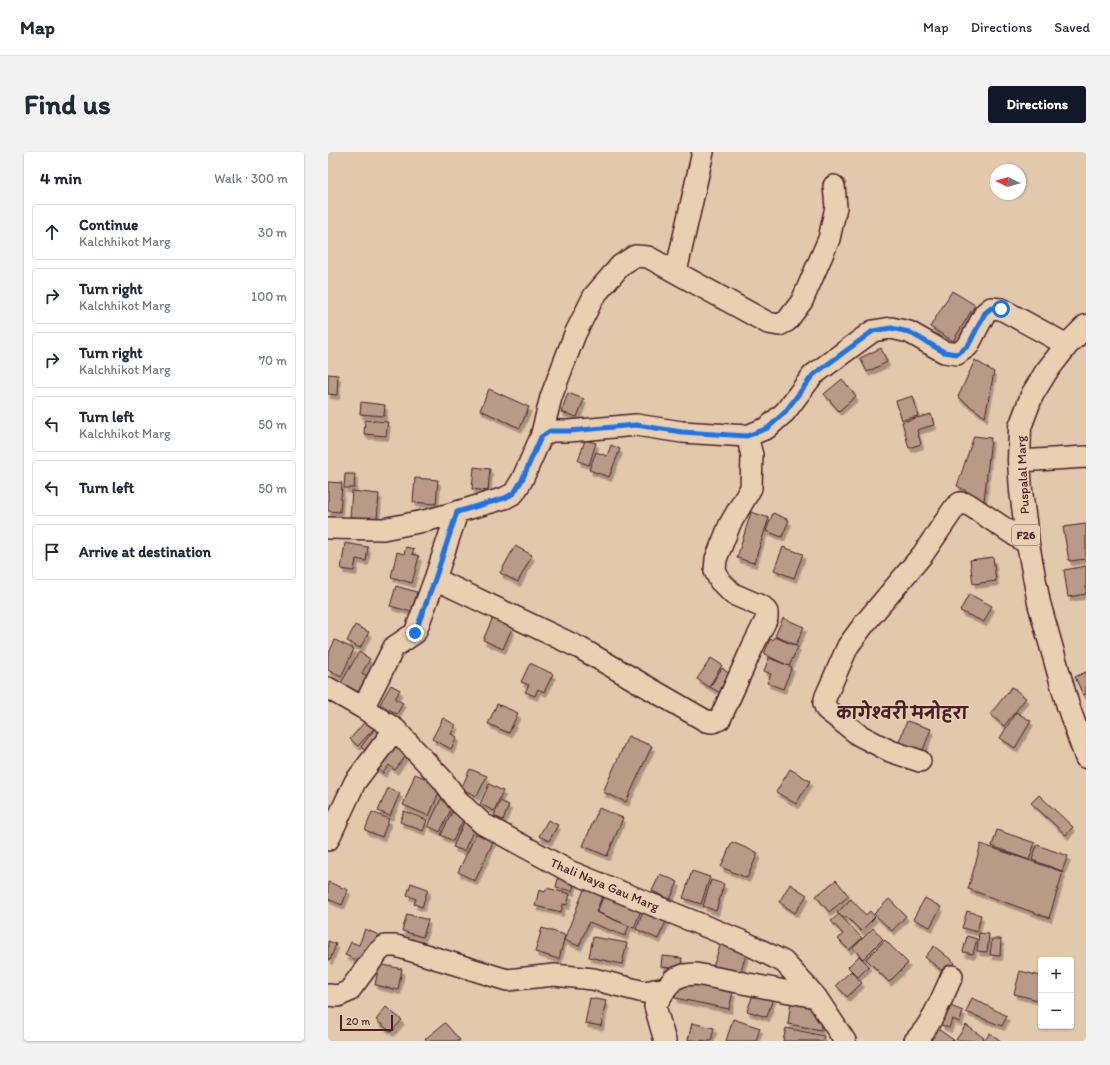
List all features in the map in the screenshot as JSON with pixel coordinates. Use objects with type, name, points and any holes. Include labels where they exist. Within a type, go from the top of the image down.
[{"type":"main road","name":"Puspalal Marg","points":[[1086,326],[1067,345],[1046,372],[1032,395],[1020,427],[1019,461],[1021,491],[1028,544],[1039,603],[1068,706],[1086,757]]},
{"type":"street","points":[[676,272],[703,152]]},
{"type":"street","points":[[328,528],[384,529],[429,520],[505,498],[514,493],[522,480],[541,437],[552,397],[575,334],[594,296],[621,265],[634,256],[648,257],[768,323],[779,325],[787,321],[802,301],[829,238],[836,207],[834,186]]},
{"type":"street","points":[[541,437],[550,431],[636,425],[682,432],[747,436],[768,428],[785,412],[813,375],[873,331],[891,328],[909,332],[944,352],[957,354],[968,346],[985,313],[991,308],[1001,309],[1067,345]]},
{"type":"street","points":[[435,579],[580,648],[706,720],[714,722],[720,719],[752,646],[767,618],[767,612],[763,607],[733,594],[720,581],[715,571],[716,559],[730,524],[751,488],[752,455],[747,436]]},
{"type":"street","points":[[1019,461],[1086,457]]},
{"type":"street","points":[[920,761],[890,750],[859,735],[826,709],[824,703],[826,696],[848,646],[865,623],[923,554],[955,507],[960,503],[968,504],[1028,544]]},
{"type":"street","points":[[362,708],[394,647],[415,633],[457,512]]},
{"type":"street","name":"Thali Naya Gau Marg","points":[[328,688],[395,729],[442,779],[459,802],[483,824],[569,871],[744,942],[784,962],[816,997],[845,1041]]},
{"type":"street","points":[[328,840],[355,782],[395,729]]},
{"type":"street","points":[[328,995],[338,996],[349,991],[378,952],[385,946],[396,946],[507,980],[554,975],[593,979],[644,992],[666,988]]},
{"type":"street","points":[[665,1041],[655,1006],[666,988],[674,980],[684,975],[696,974],[816,997]]},
{"type":"street","points":[[915,1041],[921,1035],[936,1010],[952,976]]},
{"type":"building","points":[[952,291],[975,305],[953,341],[930,327]]},
{"type":"building","points":[[881,348],[887,362],[867,372],[860,358]]},
{"type":"building","points":[[975,360],[994,372],[985,417],[958,397]]},
{"type":"building","points":[[328,374],[338,375],[337,395],[328,394]]},
{"type":"building","points":[[842,379],[856,396],[839,411],[824,394]]},
{"type":"building","points":[[489,389],[529,407],[520,428],[480,410]]},
{"type":"building","points":[[568,393],[584,399],[577,417],[561,412]]},
{"type":"building","points":[[913,396],[918,416],[902,420],[896,401]]},
{"type":"building","points":[[361,402],[385,405],[384,416],[360,414]]},
{"type":"building","points":[[931,414],[934,425],[917,430],[921,444],[909,448],[902,422]]},
{"type":"building","points":[[365,420],[388,422],[386,436],[364,434]]},
{"type":"building","points":[[974,436],[991,438],[984,501],[957,486]]},
{"type":"building","points":[[585,440],[596,443],[589,465],[578,461]]},
{"type":"building","points":[[611,445],[620,449],[609,477],[589,470],[596,452],[607,456]]},
{"type":"building","points":[[474,467],[490,469],[488,491],[472,489]]},
{"type":"building","points":[[345,474],[355,474],[354,488],[344,488]]},
{"type":"building","points":[[415,478],[438,480],[436,504],[413,502]]},
{"type":"building","points":[[328,482],[342,483],[340,512],[328,511]]},
{"type":"building","points":[[352,491],[379,494],[377,519],[350,517]]},
{"type":"building","points":[[751,512],[769,518],[754,563],[737,558]]},
{"type":"building","points":[[773,513],[789,520],[782,537],[766,531]]},
{"type":"building","points":[[1086,524],[1086,559],[1069,561],[1063,527]]},
{"type":"building","points":[[345,543],[368,547],[366,561],[356,559],[354,571],[341,569]]},
{"type":"building","points":[[515,546],[532,555],[518,582],[500,573]]},
{"type":"building","points":[[406,547],[414,549],[412,554],[419,556],[412,583],[391,577],[397,552],[404,554]]},
{"type":"building","points":[[783,547],[803,554],[794,578],[774,570]]},
{"type":"building","points":[[993,557],[996,581],[973,584],[970,560]]},
{"type":"building","points":[[1086,566],[1086,594],[1068,597],[1064,570]]},
{"type":"building","points":[[396,586],[417,592],[412,612],[390,606]]},
{"type":"building","points":[[969,594],[992,606],[984,622],[960,611]]},
{"type":"building","points":[[494,615],[505,620],[503,624],[512,628],[503,649],[483,640]]},
{"type":"building","points":[[783,618],[804,627],[796,645],[775,636]]},
{"type":"building","points":[[355,625],[369,632],[360,648],[347,641]]},
{"type":"building","points":[[775,637],[798,647],[789,666],[764,654],[770,639],[773,640]]},
{"type":"building","points":[[335,640],[354,649],[341,677],[328,670],[328,655]]},
{"type":"building","points":[[359,652],[370,659],[362,673],[370,678],[361,694],[341,683]]},
{"type":"building","points":[[711,658],[722,665],[709,687],[697,679]]},
{"type":"building","points":[[769,658],[792,667],[783,689],[767,683],[771,674],[764,671]]},
{"type":"building","points":[[530,663],[553,674],[544,692],[538,689],[535,696],[525,692],[529,685],[521,682]]},
{"type":"building","points":[[722,668],[731,675],[720,693],[710,687]]},
{"type":"building","points":[[1086,672],[1086,694],[1083,695],[1075,677]]},
{"type":"building","points":[[391,685],[400,690],[395,699],[403,703],[397,714],[380,704]]},
{"type":"building","points":[[1012,687],[1026,698],[1004,726],[990,714]]},
{"type":"building","points":[[497,704],[518,713],[509,733],[488,724]]},
{"type":"building","points":[[1016,712],[1031,721],[1015,748],[1000,738]]},
{"type":"building","points":[[369,717],[378,724],[358,746],[350,739]]},
{"type":"building","points":[[443,718],[456,725],[451,734],[457,737],[451,749],[432,739]]},
{"type":"building","points":[[907,721],[931,729],[922,753],[898,744]]},
{"type":"building","points":[[377,726],[384,732],[368,753],[361,747]]},
{"type":"building","points":[[628,736],[652,746],[626,802],[603,792]]},
{"type":"building","points":[[395,737],[411,749],[395,770],[389,765],[383,773],[373,766]]},
{"type":"building","points":[[470,769],[487,776],[477,796],[461,789]]},
{"type":"building","points":[[790,769],[810,781],[796,804],[776,792]]},
{"type":"building","points":[[415,774],[442,785],[429,816],[403,805]]},
{"type":"building","points":[[489,784],[503,791],[494,811],[480,804]]},
{"type":"building","points":[[388,788],[400,793],[390,816],[378,811]]},
{"type":"building","points":[[1039,795],[1073,827],[1066,835],[1031,803]]},
{"type":"building","points":[[442,797],[454,803],[440,832],[428,826]]},
{"type":"building","points":[[500,801],[509,805],[503,820],[494,816]]},
{"type":"building","points":[[599,808],[623,818],[607,856],[583,846]]},
{"type":"building","points":[[404,811],[427,820],[423,831],[400,822]]},
{"type":"building","points":[[372,812],[389,819],[382,837],[365,830]]},
{"type":"building","points":[[452,812],[464,818],[453,841],[441,835]]},
{"type":"building","points":[[548,820],[558,825],[549,841],[539,836]]},
{"type":"building","points":[[464,822],[475,827],[464,851],[453,847]]},
{"type":"building","points":[[997,830],[1035,843],[1029,860],[992,846]]},
{"type":"building","points":[[477,832],[494,840],[475,881],[458,872]]},
{"type":"building","points":[[732,842],[758,853],[747,878],[721,867]]},
{"type":"building","points":[[981,844],[1063,872],[1049,918],[968,889]]},
{"type":"building","points":[[1037,845],[1068,856],[1062,871],[1032,860]]},
{"type":"building","points":[[692,871],[710,877],[701,904],[683,898]]},
{"type":"building","points":[[559,874],[576,879],[572,891],[556,887]]},
{"type":"building","points":[[660,874],[678,882],[670,899],[652,891]]},
{"type":"building","points":[[711,880],[724,884],[716,911],[703,906]]},
{"type":"building","points":[[836,880],[849,896],[829,912],[816,896]]},
{"type":"building","points":[[328,882],[348,890],[342,905],[328,899]]},
{"type":"building","points":[[587,882],[605,889],[596,912],[629,926],[625,936],[589,922],[579,946],[564,940]]},
{"type":"building","points":[[411,883],[428,889],[422,907],[414,904],[416,899],[407,895]]},
{"type":"building","points":[[790,884],[807,895],[795,913],[779,902]]},
{"type":"building","points":[[547,888],[570,894],[567,905],[563,904],[561,912],[535,906],[539,890],[545,892]]},
{"type":"building","points":[[607,888],[644,903],[634,928],[597,912]]},
{"type":"building","points":[[925,898],[941,907],[930,927],[913,919]]},
{"type":"building","points":[[851,899],[866,915],[870,911],[875,917],[861,931],[846,916],[843,918],[837,913]]},
{"type":"building","points":[[889,899],[906,916],[892,931],[874,914]]},
{"type":"building","points":[[646,905],[669,915],[658,939],[636,929]]},
{"type":"building","points":[[967,911],[981,915],[977,932],[962,928]]},
{"type":"building","points":[[407,914],[428,920],[423,937],[402,931]]},
{"type":"building","points":[[839,914],[862,938],[849,950],[838,939],[843,934],[831,921]]},
{"type":"building","points":[[542,928],[565,935],[559,959],[535,952]]},
{"type":"building","points":[[873,928],[883,939],[863,959],[853,948]]},
{"type":"building","points":[[365,929],[379,935],[367,964],[345,955],[351,942],[359,945]]},
{"type":"building","points":[[979,933],[989,934],[987,952],[977,951]]},
{"type":"building","points":[[967,936],[977,939],[973,954],[963,952]]},
{"type":"building","points":[[593,937],[627,943],[622,964],[589,957]]},
{"type":"building","points":[[992,939],[1001,939],[1000,956],[990,955]]},
{"type":"building","points":[[885,940],[908,963],[889,982],[866,959]]},
{"type":"building","points":[[328,941],[336,944],[330,960],[328,959]]},
{"type":"building","points":[[721,943],[747,952],[739,976],[713,967]]},
{"type":"building","points":[[934,946],[955,963],[946,974],[925,957]]},
{"type":"building","points":[[662,956],[682,958],[681,969],[661,967]]},
{"type":"building","points":[[859,956],[869,966],[858,977],[848,967]]},
{"type":"building","points":[[379,964],[402,969],[398,990],[375,985]]},
{"type":"building","points":[[851,971],[862,983],[847,997],[836,985]]},
{"type":"building","points":[[1020,971],[1038,975],[1038,1000],[1014,994]]},
{"type":"building","points":[[679,981],[733,992],[729,1009],[675,998]]},
{"type":"building","points":[[754,992],[773,998],[767,1017],[747,1011]]},
{"type":"building","points":[[590,998],[606,1001],[601,1026],[585,1023]]},
{"type":"building","points":[[972,998],[1007,1016],[1002,1026],[966,1012]]},
{"type":"building","points":[[791,1000],[820,1011],[821,1030],[788,1024]]},
{"type":"building","points":[[948,1005],[963,1011],[960,1022],[952,1019],[949,1028],[941,1025]]},
{"type":"building","points":[[386,1007],[402,1020],[391,1032],[376,1020]]},
{"type":"building","points":[[733,1019],[760,1028],[756,1041],[726,1041]]},
{"type":"building","points":[[445,1023],[460,1040],[459,1041],[427,1041],[425,1039]]},
{"type":"building","points":[[692,1023],[714,1028],[711,1041],[688,1040]]},
{"type":"building","points":[[966,1025],[984,1038],[982,1041],[956,1040]]},
{"type":"building","points":[[786,1028],[824,1036],[823,1041],[783,1041]]},
{"type":"building","points":[[938,1029],[955,1041],[930,1041]]},
{"type":"building","points":[[990,1033],[1001,1041],[984,1041]]},
{"type":"district","name":"कागेश्वरी मनोहरा","points":[[902,713]]},
{"type":"route","points":[[415,633],[457,512],[505,498],[514,493],[522,480],[541,437],[550,431],[570,431],[636,425],[682,432],[747,436],[768,428],[785,412],[813,375],[873,331],[891,328],[909,332],[944,352],[957,354],[968,346],[985,313],[991,308],[1001,309]]}]
